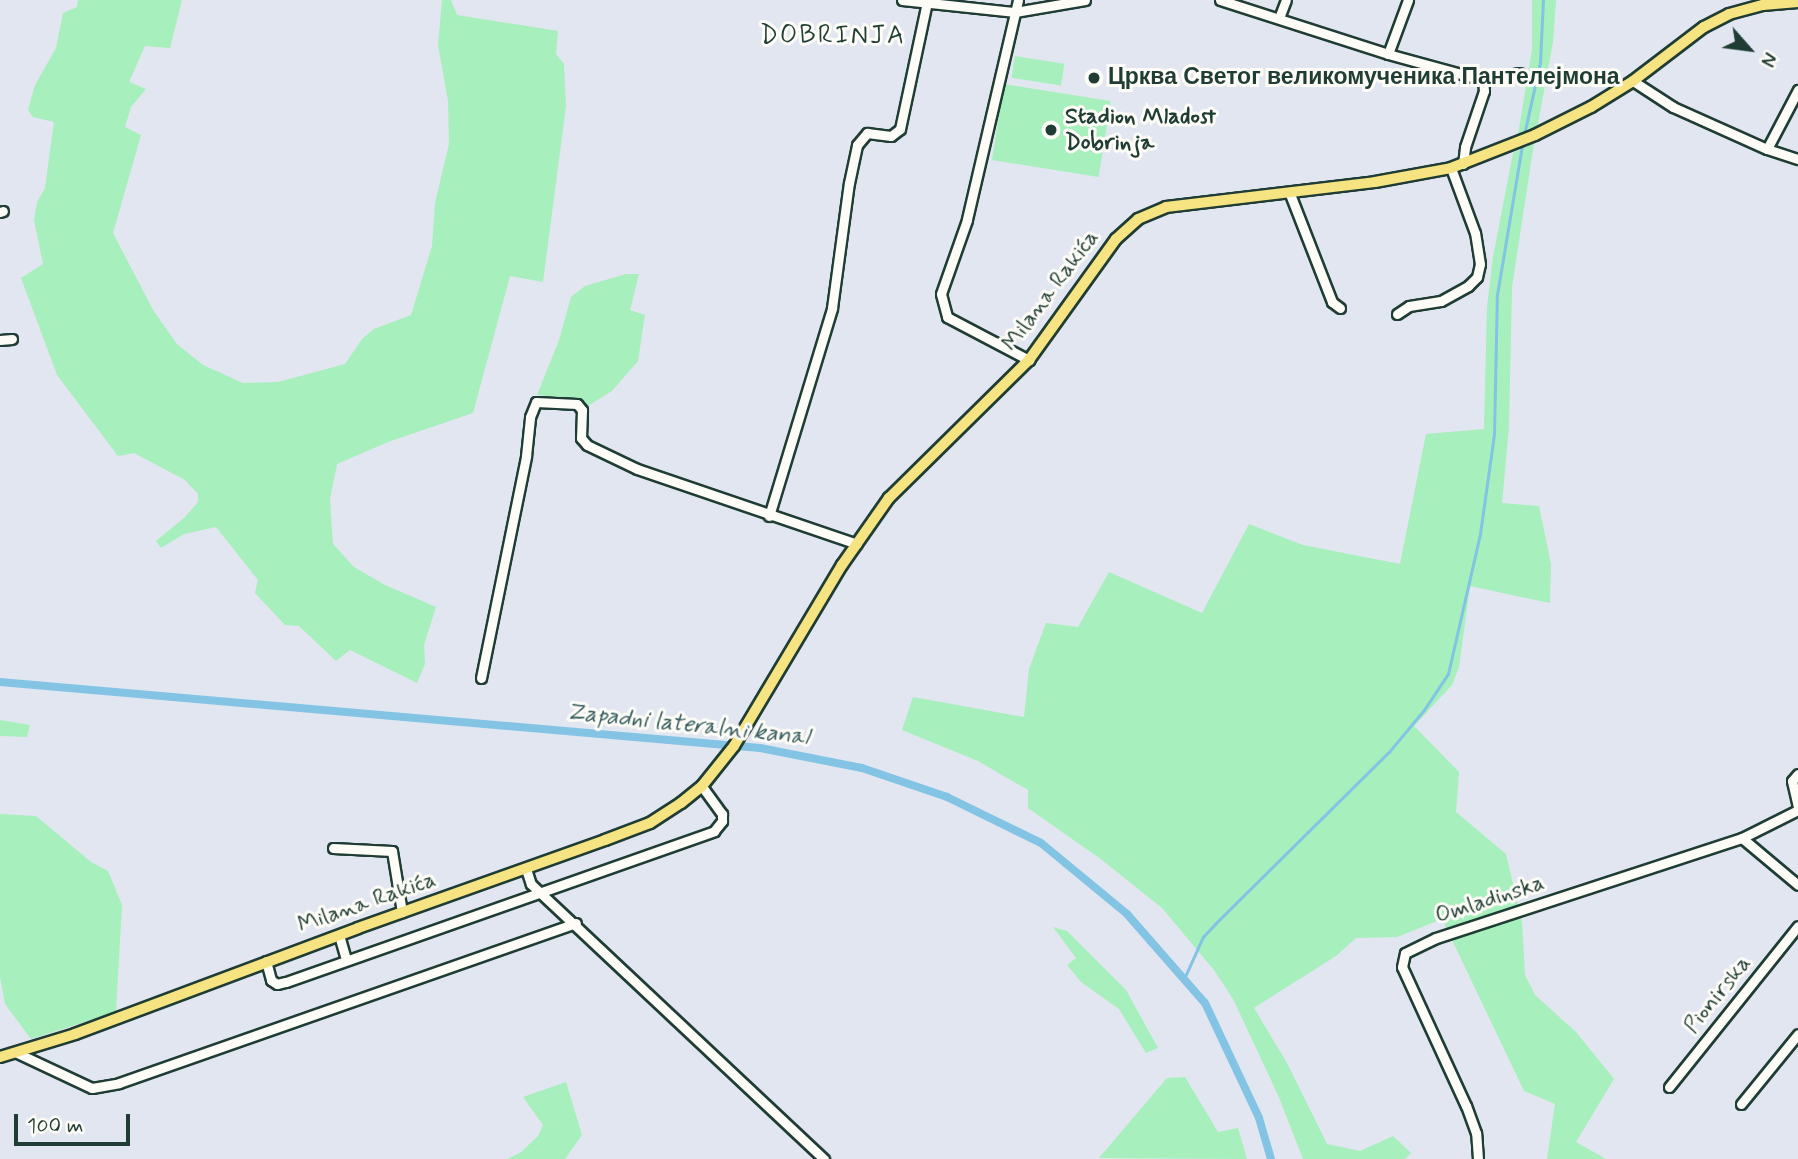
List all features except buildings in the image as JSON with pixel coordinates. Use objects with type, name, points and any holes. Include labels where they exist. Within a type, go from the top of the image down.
[{"type":"main road","name":"Milana Rakića","points":[[0,1057],[87,1029],[266,961],[526,870],[650,822],[702,786],[746,728],[857,544],[907,479],[1029,359],[1116,239],[1138,219],[1166,207],[1415,177],[1451,168],[1512,146],[1591,107],[1633,81],[1704,27],[1729,14],[1763,2],[1798,2]]},
{"type":"street","points":[[902,0],[1015,12],[1085,0]]},
{"type":"street","points":[[1018,0],[967,220],[941,294],[947,317],[1029,359]]},
{"type":"street","points":[[1029,0],[1044,8]]},
{"type":"street","points":[[1220,0],[1388,54],[1483,80],[1519,73]]},
{"type":"street","points":[[1279,18],[1286,0]]},
{"type":"street","points":[[1388,54],[1408,0]]},
{"type":"street","points":[[769,516],[832,308],[849,183],[857,145],[867,133],[891,136],[900,130],[927,2]]},
{"type":"street","points":[[1463,164],[1465,147],[1484,91],[1483,80]]},
{"type":"street","points":[[1633,81],[1673,107],[1767,149],[1798,159]]},
{"type":"street","points":[[1767,149],[1798,90]]},
{"type":"street","points":[[1397,314],[1409,306],[1441,301],[1468,286],[1477,277],[1480,264],[1475,233],[1451,168]]},
{"type":"street","points":[[1290,194],[1332,302],[1340,308]]},
{"type":"street","points":[[0,340],[12,339]]},
{"type":"street","points":[[481,678],[526,456],[530,416],[536,402],[578,404],[582,410],[581,438],[587,445],[637,469],[857,544]]},
{"type":"street","points":[[1798,774],[1793,781],[1798,808]]},
{"type":"street","points":[[266,961],[271,980],[277,984],[714,831],[722,821],[722,814],[702,786]]},
{"type":"street","name":"Omladinska","points":[[1478,1159],[1476,1133],[1466,1106],[1402,967],[1405,953],[1436,938],[1742,838],[1798,808]]},
{"type":"street","points":[[1742,838],[1798,884]]},
{"type":"street","points":[[333,848],[392,851],[402,912]]},
{"type":"street","points":[[526,870],[531,884],[542,891],[824,1159]]},
{"type":"street","points":[[15,1052],[92,1088],[119,1083],[576,923]]},
{"type":"street","name":"Pionirska","points":[[1669,1087],[1798,926]]},
{"type":"street","points":[[338,935],[346,959]]},
{"type":"street","points":[[1741,1104],[1798,1034]]},
{"type":"green space","points":[[78,0],[182,0],[170,48],[145,46],[129,82],[146,89],[131,107],[125,127],[141,135],[113,233],[153,310],[177,344],[203,365],[243,383],[278,382],[345,364],[362,339],[374,329],[411,315],[432,246],[435,203],[449,144],[448,101],[438,45],[442,0],[451,0],[457,15],[558,31],[556,54],[564,64],[566,106],[543,282],[510,276],[473,413],[388,442],[337,464],[330,499],[333,544],[354,567],[385,585],[436,607],[424,645],[425,664],[417,683],[350,650],[336,661],[299,626],[285,625],[255,593],[258,580],[216,527],[184,534],[161,548],[156,541],[185,517],[198,502],[198,494],[185,480],[134,453],[118,456],[57,375],[21,278],[43,264],[34,220],[37,202],[45,188],[54,122],[33,117],[28,110],[35,85],[56,48],[63,13],[77,7]]},
{"type":"green space","points":[[1532,0],[1556,0],[1553,42],[1537,129],[1518,135],[1532,49]]},
{"type":"green space","points":[[1015,56],[1064,64],[1061,86],[1012,78]]},
{"type":"green space","name":"Stadion Mladost Dobrinja","points":[[1004,84],[1111,101],[1099,177],[992,160]]},
{"type":"green space","points":[[1534,143],[1512,287],[1509,427],[1502,503],[1539,506],[1551,564],[1550,603],[1470,586],[1459,667],[1452,685],[1414,726],[1459,772],[1456,812],[1506,854],[1522,922],[1525,975],[1535,995],[1576,1032],[1614,1079],[1576,1142],[1606,1159],[1547,1159],[1555,1104],[1524,1091],[1442,919],[1397,937],[1356,938],[1336,956],[1254,1008],[1287,1063],[1327,1144],[1360,1151],[1393,1136],[1411,1153],[1405,1159],[1303,1159],[1278,1095],[1233,999],[1214,970],[1162,908],[1102,860],[1028,808],[1028,790],[978,761],[902,730],[913,697],[1024,717],[1029,669],[1046,623],[1078,627],[1109,572],[1202,613],[1249,524],[1303,545],[1400,564],[1426,434],[1484,429],[1487,307],[1493,257],[1513,153]]},
{"type":"green space","points":[[626,274],[639,274],[630,310],[645,315],[638,361],[612,391],[586,407],[580,399],[537,395],[559,340],[571,297],[585,286]]},
{"type":"green space","points":[[0,720],[30,725],[27,737],[0,736]]},
{"type":"green space","points":[[0,814],[36,816],[91,862],[108,871],[122,905],[116,1012],[31,1039],[5,1004],[0,977]]},
{"type":"green space","points":[[1053,927],[1067,931],[1126,990],[1158,1048],[1146,1053],[1119,1009],[1081,982],[1067,965],[1076,958]]},
{"type":"green space","points":[[1185,1077],[1218,1132],[1238,1128],[1247,1159],[1099,1158],[1167,1078]]},
{"type":"green space","points":[[566,1082],[582,1135],[565,1159],[507,1159],[520,1153],[538,1136],[543,1125],[523,1097]]},
{"type":"waterway","points":[[1524,135],[1540,63],[1543,0]]},
{"type":"waterway","points":[[1184,979],[1203,937],[1389,752],[1424,710],[1448,674],[1480,534],[1494,434],[1497,295],[1522,145]]},
{"type":"waterway","name":"Zapadni lateralni kanal","points":[[0,682],[760,748],[862,768],[947,797],[1041,843],[1127,914],[1205,1003],[1259,1118],[1271,1159]]},
{"type":"place","name":"Црква Светог великомученика Пантелејмона","points":[[1094,78]]},
{"type":"place","name":"Stadion Mladost Dobrinja","points":[[1051,130]]},
{"type":"district","name":"DOBRINJA","points":[[833,37]]}]
